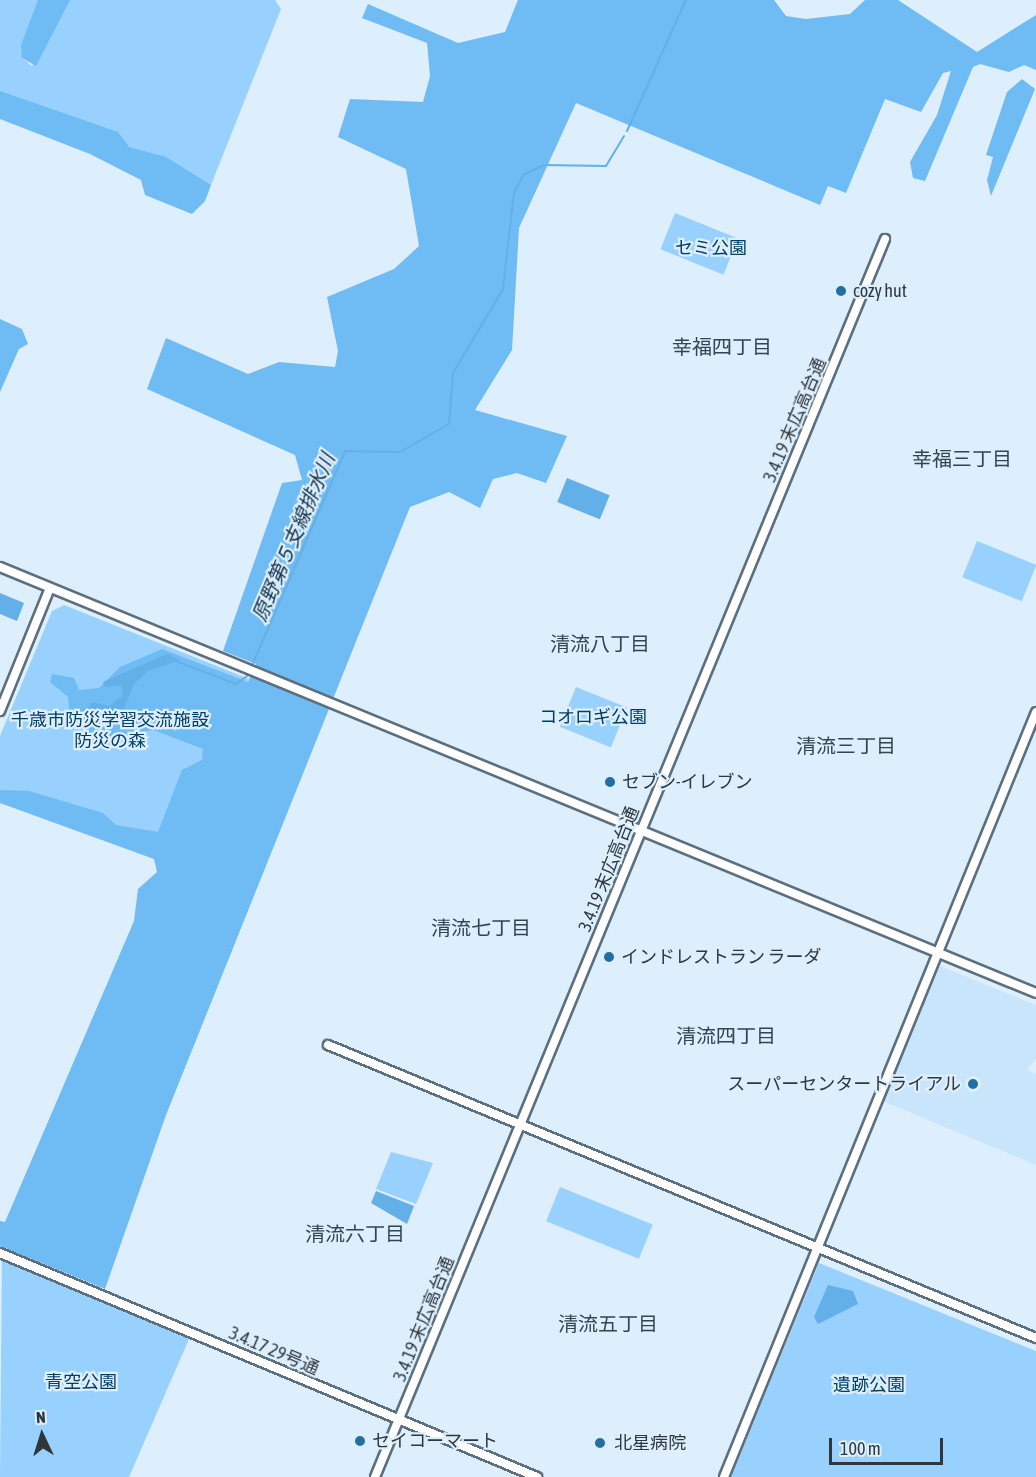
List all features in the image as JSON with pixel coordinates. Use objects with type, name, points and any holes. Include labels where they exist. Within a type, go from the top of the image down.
[{"type":"street","name":"3.4.19 末広高台通","points":[[375,1477],[885,239]]},
{"type":"street","points":[[0,567],[1036,993]]},
{"type":"street","points":[[0,711],[50,588]]},
{"type":"street","points":[[724,1477],[1036,712]]},
{"type":"street","points":[[328,1045],[1036,1338]]},
{"type":"street","name":"3.4.17 29号通","points":[[0,1253],[537,1477]]},
{"type":"shaded area","points":[[567,478],[610,495],[600,519],[557,502]]},
{"type":"shaded area","points":[[0,593],[24,603],[17,621],[0,614]]},
{"type":"shaded area","points":[[167,654],[180,660],[148,671],[134,684],[124,708],[101,715],[89,708],[92,702],[109,706],[123,696],[121,685],[105,687],[103,682]]},
{"type":"shaded area","points":[[940,966],[1036,1005],[1036,1058],[1027,1070],[1036,1074],[1036,1165],[883,1101]]},
{"type":"shaded area","points":[[376,1191],[414,1206],[407,1224],[371,1203]]},
{"type":"shaded area","points":[[828,1285],[853,1291],[858,1304],[818,1324],[814,1317]]},
{"type":"green space","points":[[0,0],[39,0],[22,58],[32,66],[63,0],[275,0],[281,9],[211,185],[0,96]]},
{"type":"green space","points":[[38,0],[70,0],[36,66],[22,58],[21,45]]},
{"type":"green space","points":[[518,0],[774,0],[786,16],[806,19],[850,14],[865,0],[898,0],[977,52],[1036,15],[1036,70],[1024,65],[1009,72],[980,64],[973,67],[925,181],[913,178],[910,162],[937,115],[951,71],[943,73],[921,112],[885,99],[846,193],[828,186],[820,205],[576,103],[519,228],[512,350],[475,410],[567,436],[546,483],[517,473],[493,479],[480,508],[449,492],[410,507],[166,1115],[105,1289],[0,1246],[0,1221],[5,1222],[134,921],[138,889],[157,872],[154,859],[0,803],[0,790],[29,791],[103,813],[116,825],[158,832],[182,770],[202,760],[203,749],[153,730],[95,738],[70,717],[68,697],[50,682],[52,674],[74,678],[79,690],[99,688],[120,667],[162,649],[248,682],[256,664],[223,651],[282,483],[302,480],[295,455],[147,389],[166,338],[248,374],[279,362],[335,367],[338,351],[327,297],[394,269],[419,246],[406,169],[338,137],[350,99],[423,102],[430,76],[427,43],[362,18],[368,4],[458,43],[505,32]]},
{"type":"green space","points":[[1022,79],[1035,89],[991,196],[987,180],[993,157],[986,155],[1007,92]]},
{"type":"green space","points":[[0,91],[118,132],[129,147],[166,157],[211,185],[205,201],[192,214],[145,195],[141,180],[90,154],[0,119]]},
{"type":"green space","name":"セミ公園","points":[[675,213],[738,238],[723,275],[660,249]]},
{"type":"green space","points":[[0,319],[22,329],[28,344],[19,349],[0,392]]},
{"type":"green space","points":[[977,541],[1036,565],[1022,601],[962,577]]},
{"type":"green space","name":"千歳市防災学習交流施設 防災の森","points":[[64,605],[249,679],[160,851],[0,802],[0,736],[52,611]]},
{"type":"green space","name":"コオロギ公園","points":[[576,687],[627,708],[611,747],[560,727]]},
{"type":"green space","points":[[391,1152],[433,1163],[416,1204],[376,1189]]},
{"type":"green space","points":[[560,1187],[653,1224],[639,1259],[546,1221]]},
{"type":"green space","name":"青空公園","points":[[2,1260],[189,1339],[129,1477],[0,1477]]},
{"type":"green space","name":"遺跡公園","points":[[819,1263],[1036,1351],[1036,1477],[731,1477]]},
{"type":"waterway","name":"原野第５支線排水川","points":[[627,131],[686,0]]},
{"type":"waterway","name":"原野第５支線排水川","points":[[253,663],[345,451],[400,452],[449,424],[453,373],[503,289],[514,193],[523,175],[544,165],[606,166],[624,136]]},
{"type":"waterway","name":"原野第５支線排水川","points":[[176,661],[236,684],[247,676]]},
{"type":"place","name":"cozy hut","points":[[841,291]]},
{"type":"place","name":"セブン-イレブン","points":[[610,782]]},
{"type":"place","name":"インドレストラン ラーダ","points":[[609,957]]},
{"type":"place","name":"スーパーセンタートライアル","points":[[973,1084]]},
{"type":"place","name":"セイコーマート","points":[[360,1441]]},
{"type":"place","name":"北星病院","points":[[600,1443]]},
{"type":"district","name":"幸福四丁目","points":[[722,346]]},
{"type":"district","name":"幸福三丁目","points":[[962,458]]},
{"type":"district","name":"清流八丁目","points":[[600,643]]},
{"type":"district","name":"清流三丁目","points":[[846,745]]},
{"type":"district","name":"清流七丁目","points":[[481,927]]},
{"type":"district","name":"清流四丁目","points":[[726,1035]]},
{"type":"district","name":"清流六丁目","points":[[355,1233]]},
{"type":"district","name":"清流五丁目","points":[[608,1323]]}]
